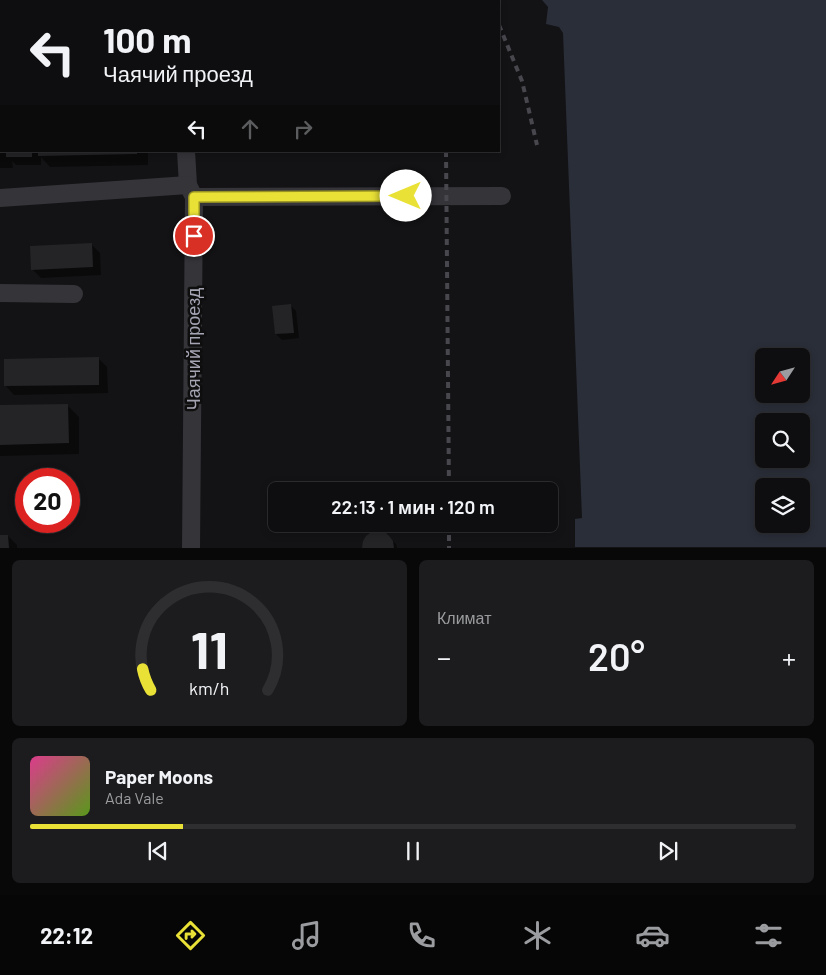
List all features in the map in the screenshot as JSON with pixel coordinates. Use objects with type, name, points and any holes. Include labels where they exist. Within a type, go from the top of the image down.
[{"type":"street","name":"Чаячий проезд","points":[[186,152],[191,191],[191,548]]},
{"type":"street","points":[[0,198],[191,191],[502,196]]},
{"type":"street","points":[[0,292],[74,294]]},
{"type":"shaded area","points":[[542,0],[826,0],[826,547],[575,547],[575,519],[582,518],[563,33],[559,27],[546,24],[548,7]]},
{"type":"building","points":[[6,152],[32,152],[32,157],[6,157]]},
{"type":"building","points":[[38,152],[137,152],[137,154],[38,156]]},
{"type":"building","points":[[92,243],[93,267],[31,270],[30,246]]},
{"type":"building","points":[[291,304],[294,333],[275,334],[272,306]]},
{"type":"building","points":[[99,357],[99,385],[4,386],[4,359]]},
{"type":"building","points":[[68,404],[69,443],[0,445],[0,405]]},
{"type":"building","points":[[370,533],[386,533],[393,541],[394,548],[362,548],[363,541]]},
{"type":"building","points":[[0,535],[8,535],[9,548],[0,548]]},
{"type":"railway","points":[[500,27],[522,81],[537,145]]},
{"type":"railway","points":[[446,152],[449,482]]},
{"type":"railway","points":[[449,532],[449,548]]},
{"type":"route","points":[[194,236],[194,197],[406,196]]}]
